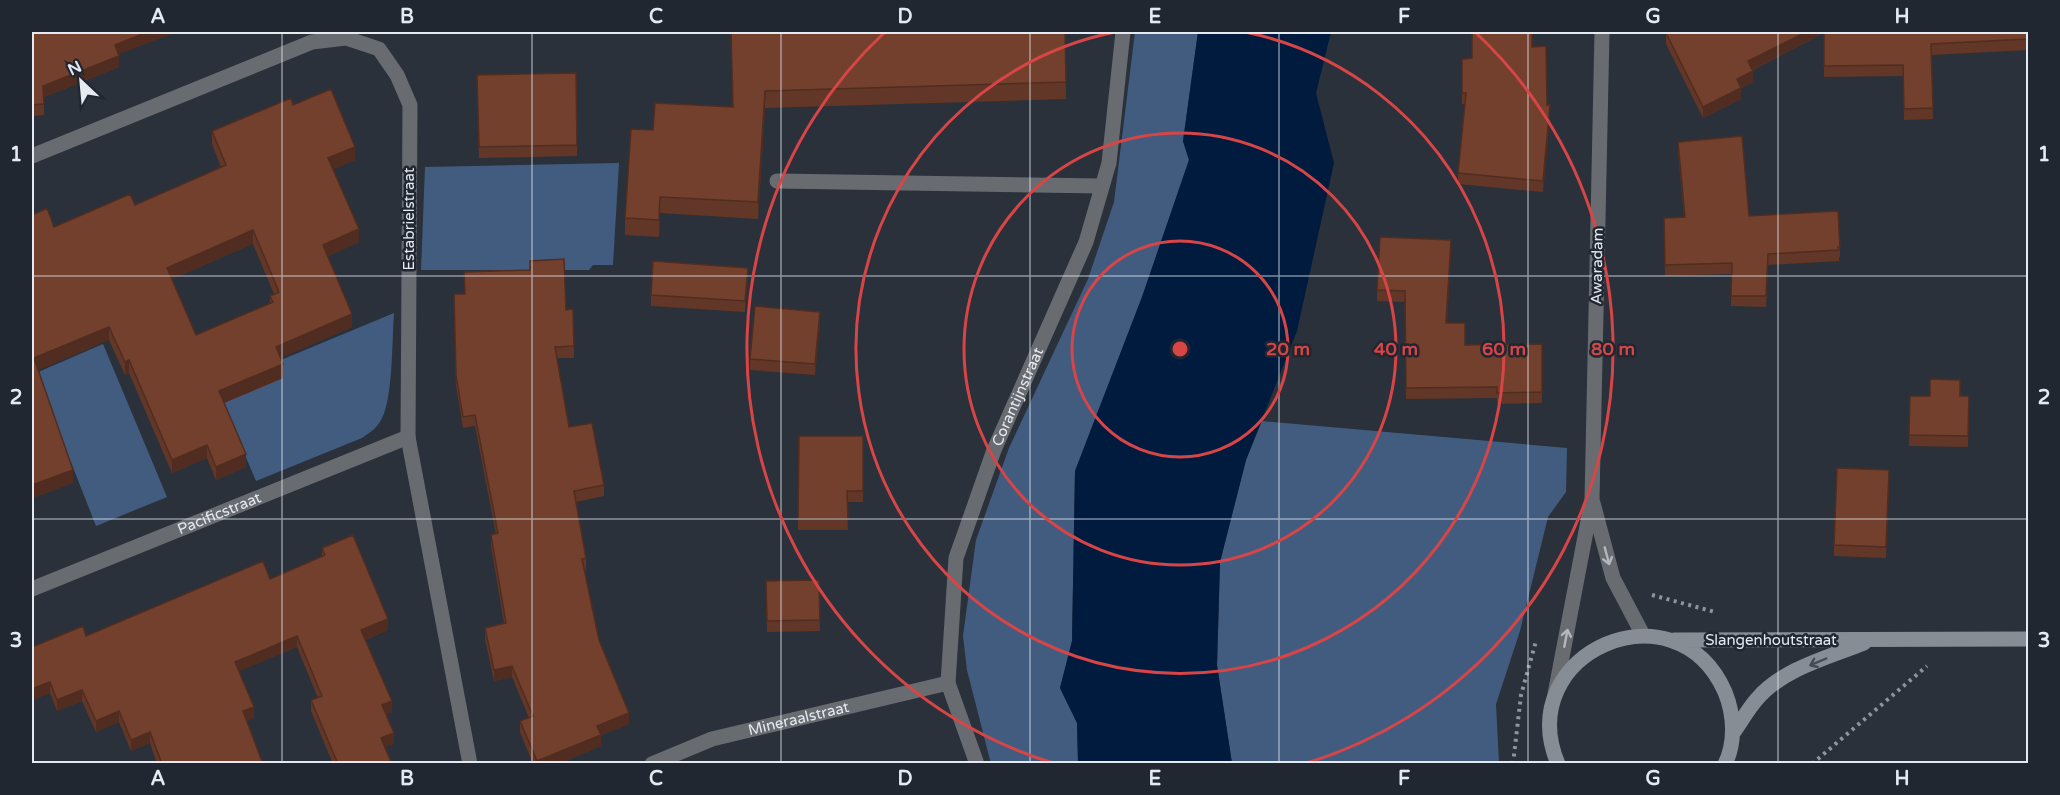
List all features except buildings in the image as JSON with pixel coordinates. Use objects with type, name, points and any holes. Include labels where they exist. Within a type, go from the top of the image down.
[{"type":"main road","points":[[1553,759],[1549,722],[1555,696],[1569,671],[1589,652],[1615,639],[1643,635],[1671,640],[1697,655],[1718,676],[1730,704],[1733,733],[1725,764]]},
{"type":"main road","name":"Slangenhoutstraat","points":[[1733,733],[1757,698],[1776,681],[1872,639]]},
{"type":"main road","name":"Slangenhoutstraat","points":[[1671,640],[2028,639]]},
{"type":"street","name":"Corantijnstraat","points":[[977,764],[948,683],[956,558],[994,450],[1086,242],[1109,163],[1123,32]]},
{"type":"street","name":"Awaradam","points":[[1555,696],[1592,500],[1602,32]]},
{"type":"street","name":"Estabrielstraat","points":[[32,156],[312,42],[346,38],[379,49],[397,75],[410,105],[408,437],[470,764]]},
{"type":"street","points":[[777,181],[1102,186]]},
{"type":"street","name":"Pacificstraat","points":[[32,589],[408,437]]},
{"type":"street","name":"Awaradam","points":[[1592,500],[1613,578],[1643,635]]},
{"type":"street","name":"Mineraalstraat","points":[[652,764],[712,739],[948,683]]},
{"type":"path","points":[[1812,764],[1957,640]]},
{"type":"shaded area","points":[[1135,32],[1198,32],[1183,141],[1189,160],[1142,297],[1075,471],[1072,641],[1060,688],[1077,723],[1078,763],[991,764],[967,670],[963,636],[976,540],[1009,448],[1088,279],[1114,202]]},
{"type":"shaded area","points":[[1198,32],[1331,32],[1316,93],[1334,163],[1297,331],[1246,460],[1220,562],[1217,665],[1232,763],[1078,763],[1077,723],[1060,688],[1072,641],[1075,471],[1142,297],[1189,160],[1183,141]]},
{"type":"shaded area","points":[[619,163],[613,265],[593,265],[589,270],[421,270],[425,167]]},
{"type":"shaded area","points":[[394,313],[388,396],[386,409],[378,424],[362,438],[256,481],[216,387]]},
{"type":"shaded area","points":[[103,344],[167,497],[96,526],[36,373]]},
{"type":"shaded area","points":[[1262,421],[1567,448],[1566,492],[1548,517],[1520,631],[1496,704],[1499,763],[1232,764],[1217,665],[1220,562],[1246,460]]}]
